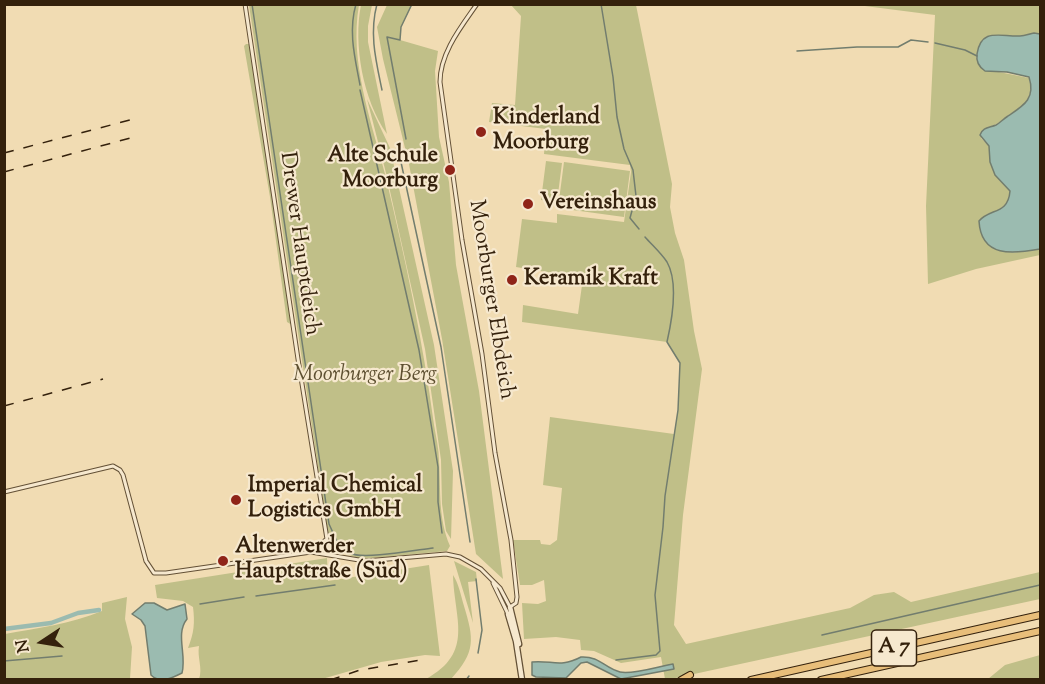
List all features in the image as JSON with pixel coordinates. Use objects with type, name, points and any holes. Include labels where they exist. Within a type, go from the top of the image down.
[{"type":"highway","name":"A 7","points":[[751,680],[1041,615]]},
{"type":"highway","name":"A 7","points":[[821,680],[1041,631]]},
{"type":"highway","points":[[681,680],[690,675]]},
{"type":"street","name":"Drewer Hauptdeich","points":[[245,4],[327,538],[316,547],[315,552]]},
{"type":"street","name":"Moorburger Elbdeich","points":[[477,4],[459,29],[447,53],[440,82],[495,453],[511,539],[517,597],[508,614],[519,655]]},
{"type":"street","points":[[4,492],[106,466],[115,466],[123,475],[146,561],[150,570],[157,574],[315,552],[349,560],[365,561],[446,554],[460,557],[477,566],[502,591],[510,607]]},
{"type":"street","points":[[492,581],[508,614]]},
{"type":"street","name":"Moorburger Elbdeich","points":[[510,607],[518,633],[522,680]]},
{"type":"green space","name":"Moorburger Berg","points":[[249,5],[359,5],[357,47],[359,69],[400,236],[425,362],[438,448],[443,525],[450,546],[447,551],[361,559],[341,552],[328,534]]},
{"type":"green space","points":[[361,5],[372,5],[368,42],[387,134],[372,105],[362,71],[358,37]]},
{"type":"green space","points":[[387,5],[412,5],[401,27],[400,40],[438,51],[435,71],[439,137],[449,182],[456,265],[479,391],[503,579],[476,554],[442,339],[409,164],[377,27]]},
{"type":"green space","points":[[511,5],[636,5],[672,184],[670,207],[675,233],[684,260],[702,369],[683,515],[674,625],[686,644],[850,608],[874,595],[894,592],[911,602],[1040,572],[1040,599],[671,679],[665,679],[661,657],[621,663],[594,651],[581,650],[580,640],[556,637],[524,639],[522,603],[538,604],[546,601],[544,580],[532,585],[520,585],[513,540],[540,540],[541,544],[550,545],[557,540],[562,488],[543,485],[550,417],[674,434],[678,410],[680,363],[667,342],[522,322],[523,305],[578,314],[583,278],[516,267],[522,219],[557,223],[557,214],[624,222],[631,172],[630,165],[544,154],[546,129],[489,122],[492,103],[515,105],[521,16]]},
{"type":"green space","points":[[857,5],[1040,5],[1040,34],[1021,37],[986,37],[979,45],[976,58],[999,72],[1029,78],[1030,86],[1029,98],[1026,102],[998,123],[984,129],[981,138],[989,146],[990,162],[995,175],[1010,191],[1002,208],[979,221],[982,233],[986,242],[1000,251],[1019,252],[1040,249],[1040,255],[976,269],[928,284],[926,206],[935,15]]},
{"type":"green space","points":[[250,44],[292,325],[287,322],[270,197],[244,46]]},
{"type":"green space","points":[[367,99],[390,148],[434,345],[453,471],[451,539],[446,531],[442,504],[441,460],[425,349]]},
{"type":"green space","points":[[546,161],[562,163],[557,202],[541,200]]},
{"type":"green space","points":[[564,162],[630,171],[624,217],[558,208]]},
{"type":"green space","points":[[327,558],[328,581],[429,565],[440,656],[425,655],[381,662],[322,679],[199,679],[199,646],[188,648],[194,628],[193,607],[183,601],[157,598],[155,585]]},
{"type":"green space","points":[[454,561],[476,572],[477,581],[468,582],[473,623]]},
{"type":"green space","points":[[453,575],[460,590],[470,628],[469,653],[451,679],[426,679],[441,669],[451,658],[456,646],[458,620]]},
{"type":"green space","points":[[127,597],[125,619],[132,647],[130,679],[5,679],[5,634],[78,619],[102,611],[102,603]]},
{"type":"green space","points":[[1040,655],[1040,679],[988,679],[1005,665]]},
{"type":"water","points":[[1040,34],[1040,249],[1019,252],[1000,251],[986,242],[981,233],[979,221],[1002,208],[1009,199],[1010,191],[995,175],[990,162],[989,146],[980,135],[985,129],[997,124],[1023,105],[1031,91],[1031,85],[1029,77],[1007,72],[985,71],[978,64],[977,54],[979,46],[987,37],[993,35],[1022,36]]},
{"type":"water","points":[[145,603],[154,603],[167,610],[185,604],[187,619],[181,638],[182,673],[162,680],[151,675],[145,626],[132,614]]},
{"type":"water","points":[[581,657],[593,658],[610,668],[625,673],[673,664],[674,669],[621,679],[587,662],[581,663],[566,678],[532,675],[532,662],[562,663]]},
{"type":"waterway","points":[[252,4],[329,524],[340,548]]},
{"type":"waterway","points":[[356,4],[352,35],[360,85]]},
{"type":"waterway","points":[[377,4],[373,37],[382,90]]},
{"type":"waterway","points":[[406,139],[387,37],[400,40],[401,27],[412,4]]},
{"type":"waterway","points":[[601,4],[617,117],[624,149],[633,170],[636,196],[630,218],[639,229]]},
{"type":"waterway","points":[[797,51],[898,47],[911,40],[928,42]]},
{"type":"waterway","points":[[935,43],[965,50],[977,56]]},
{"type":"waterway","points":[[360,90],[419,350],[438,467],[438,502],[442,533]]},
{"type":"waterway","points":[[399,153],[441,347],[470,542]]},
{"type":"waterway","points":[[616,660],[656,655],[660,651],[655,595],[665,496],[678,410],[680,363],[667,342],[672,313],[673,280],[667,262],[645,237]]},
{"type":"waterway","points":[[350,553],[377,555],[433,548]]},
{"type":"waterway","points":[[476,579],[482,630],[478,653]]},
{"type":"waterway","points":[[256,596],[335,585]]},
{"type":"waterway","points":[[822,635],[1040,585]]},
{"type":"waterway","points":[[200,604],[244,597]]},
{"type":"waterway","points":[[4,629],[51,623],[78,613],[99,610]]},
{"type":"waterway","points":[[4,661],[62,656]]},
{"type":"waterway","points":[[466,680],[469,676]]},
{"type":"railway","points":[[4,153],[130,120]]},
{"type":"railway","points":[[4,172],[134,137]]},
{"type":"railway","points":[[4,406],[103,379]]},
{"type":"railway","points":[[330,680],[360,670],[427,659]]},
{"type":"place","name":"Kinderland Moorburg","points":[[481,132]]},
{"type":"place","name":"Alte Schule Moorburg","points":[[450,170]]},
{"type":"place","name":"Vereinshaus","points":[[528,204]]},
{"type":"place","name":"Keramik Kraft","points":[[512,280]]},
{"type":"place","name":"Imperial Chemical Logistics GmbH","points":[[236,500]]},
{"type":"place","name":"Altenwerder Hauptstraße (Süd)","points":[[223,561]]}]
